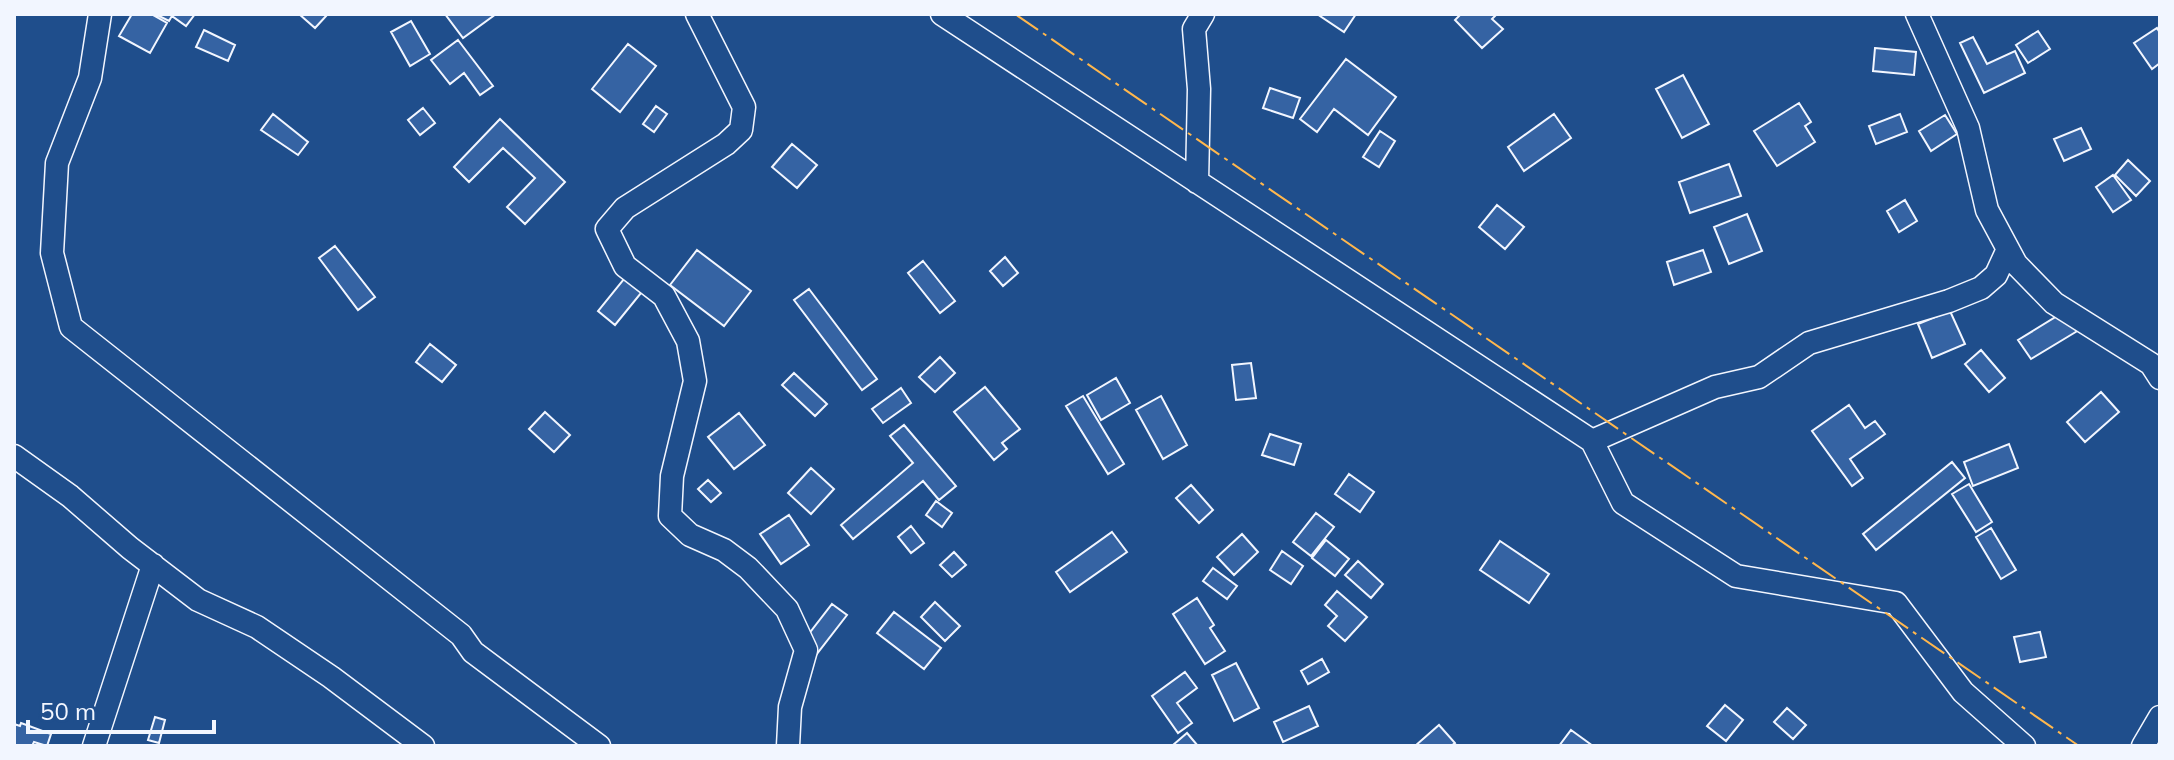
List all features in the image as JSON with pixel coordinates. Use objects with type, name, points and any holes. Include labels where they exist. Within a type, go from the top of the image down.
[{"type":"street","points":[[100,14],[90,78],[57,163],[52,253],[71,327],[461,635],[473,652],[599,746]]},
{"type":"street","points":[[697,14],[744,107],[741,130],[726,144],[625,208],[607,229],[625,266],[664,296],[688,341],[695,381],[672,476],[670,516],[690,535],[724,550],[748,568],[787,609],[806,650],[790,707],[788,746]]},
{"type":"street","points":[[942,14],[1592,441],[1623,503],[1736,576],[1896,603],[1963,692],[2024,746]]},
{"type":"street","points":[[1197,182],[1199,89],[1194,29],[1203,14]]},
{"type":"street","points":[[1917,14],[1968,128],[1987,210],[2016,264],[2054,303],[2151,364],[2160,378]]},
{"type":"street","points":[[1592,441],[1715,387],[1759,377],[1809,343],[1949,301],[1981,288],[1996,275],[2008,249]]},
{"type":"street","points":[[14,456],[70,496],[198,600],[257,627],[331,677],[423,746]]},
{"type":"street","points":[[94,746],[153,565]]},
{"type":"street","points":[[2143,746],[2160,717]]},
{"type":"building","points":[[132,14],[151,14],[167,23],[150,53],[119,36]]},
{"type":"building","points":[[155,14],[173,14],[169,21]]},
{"type":"building","points":[[195,14],[186,26],[172,16]]},
{"type":"building","points":[[299,14],[326,14],[327,15],[315,28]]},
{"type":"building","points":[[445,14],[496,14],[463,38]]},
{"type":"building","points":[[1317,14],[1356,14],[1344,32]]},
{"type":"building","points":[[1461,14],[1497,14],[1492,19],[1503,29],[1482,48],[1455,20]]},
{"type":"building","points":[[411,21],[430,54],[410,66],[391,32]]},
{"type":"building","points":[[2157,28],[2160,33],[2160,63],[2152,69],[2134,43]]},
{"type":"building","points":[[204,30],[235,45],[228,61],[196,47]]},
{"type":"building","points":[[2038,31],[2050,49],[2028,63],[2016,45]]},
{"type":"building","points":[[1973,37],[1987,64],[2015,51],[2025,73],[1984,93],[1960,43]]},
{"type":"building","points":[[458,40],[493,86],[480,95],[464,73],[450,84],[431,60]]},
{"type":"building","points":[[628,44],[656,66],[620,112],[592,89]]},
{"type":"building","points":[[1875,48],[1916,52],[1914,75],[1873,71]]},
{"type":"building","points":[[1346,59],[1396,97],[1368,135],[1334,109],[1317,132],[1300,119]]},
{"type":"building","points":[[1683,75],[1709,124],[1682,138],[1656,89]]},
{"type":"building","points":[[1270,88],[1300,98],[1293,118],[1263,108]]},
{"type":"building","points":[[1799,103],[1811,122],[1805,126],[1815,142],[1777,166],[1754,131]]},
{"type":"building","points":[[656,106],[667,114],[654,132],[643,124]]},
{"type":"building","points":[[423,108],[435,123],[420,135],[408,120]]},
{"type":"building","points":[[273,114],[308,142],[298,155],[261,130]]},
{"type":"building","points":[[1554,114],[1571,138],[1524,171],[1508,147]]},
{"type":"building","points":[[1900,114],[1907,132],[1876,144],[1869,126]]},
{"type":"building","points":[[1945,115],[1957,134],[1931,151],[1919,131]]},
{"type":"building","points":[[500,119],[565,182],[525,224],[507,207],[535,178],[503,148],[469,182],[454,167]]},
{"type":"building","points":[[2081,128],[2091,149],[2064,161],[2054,139]]},
{"type":"building","points":[[1380,131],[1395,141],[1379,167],[1363,157]]},
{"type":"building","points":[[792,144],[817,165],[797,188],[772,167]]},
{"type":"building","points":[[2128,160],[2150,181],[2136,196],[2115,175]]},
{"type":"building","points":[[1729,164],[1741,196],[1690,213],[1679,182]]},
{"type":"building","points":[[2113,175],[2131,200],[2113,212],[2096,187]]},
{"type":"building","points":[[1905,200],[1917,221],[1899,232],[1887,211]]},
{"type":"building","points":[[1497,205],[1524,227],[1505,249],[1479,227]]},
{"type":"building","points":[[1747,214],[1762,251],[1729,264],[1714,227]]},
{"type":"building","points":[[335,246],[375,297],[358,310],[319,258]]},
{"type":"building","points":[[697,250],[751,291],[724,326],[670,285]]},
{"type":"building","points":[[1703,250],[1711,272],[1674,285],[1667,262]]},
{"type":"building","points":[[1005,257],[1018,273],[1003,286],[990,271]]},
{"type":"building","points":[[923,261],[955,301],[940,313],[908,273]]},
{"type":"building","points":[[632,269],[650,282],[615,325],[598,311]]},
{"type":"building","points":[[809,289],[877,379],[862,390],[794,300]]},
{"type":"building","points":[[2067,310],[2079,330],[2031,359],[2018,340]]},
{"type":"building","points":[[1950,311],[1965,344],[1932,358],[1918,324]]},
{"type":"building","points":[[430,344],[456,365],[442,382],[416,362]]},
{"type":"building","points":[[1981,350],[2005,378],[1989,392],[1965,364]]},
{"type":"building","points":[[940,357],[955,373],[935,392],[919,377]]},
{"type":"building","points":[[1251,363],[1256,398],[1236,400],[1232,365]]},
{"type":"building","points":[[794,373],[827,404],[815,416],[782,385]]},
{"type":"building","points":[[1116,378],[1130,403],[1101,420],[1087,395]]},
{"type":"building","points":[[985,387],[1020,429],[1002,443],[1007,449],[994,460],[954,412]]},
{"type":"building","points":[[901,388],[911,403],[883,423],[872,409]]},
{"type":"building","points":[[2101,392],[2119,412],[2085,442],[2067,422]]},
{"type":"building","points":[[1083,396],[1124,464],[1108,474],[1066,406]]},
{"type":"building","points":[[1161,396],[1187,445],[1163,459],[1136,410]]},
{"type":"building","points":[[1849,405],[1865,428],[1875,421],[1885,434],[1850,459],[1863,478],[1852,486],[1812,431]]},
{"type":"building","points":[[545,412],[570,435],[554,452],[529,429]]},
{"type":"building","points":[[739,413],[765,445],[734,469],[708,437]]},
{"type":"building","points":[[904,425],[956,486],[939,500],[923,481],[853,539],[841,525],[913,463],[890,436]]},
{"type":"building","points":[[1270,434],[1301,444],[1294,465],[1262,455]]},
{"type":"building","points":[[2009,444],[2018,468],[1973,486],[1964,462]]},
{"type":"building","points":[[1952,462],[1965,478],[1876,550],[1863,534]]},
{"type":"building","points":[[811,468],[834,489],[811,514],[788,493]]},
{"type":"building","points":[[1349,474],[1374,492],[1360,512],[1335,494]]},
{"type":"building","points":[[708,480],[721,493],[711,502],[698,489]]},
{"type":"building","points":[[1969,484],[1992,522],[1976,532],[1952,494]]},
{"type":"building","points":[[1191,485],[1213,510],[1199,523],[1176,498]]},
{"type":"building","points":[[936,501],[952,513],[942,527],[926,515]]},
{"type":"building","points":[[1316,513],[1334,527],[1311,556],[1293,542]]},
{"type":"building","points":[[789,515],[809,545],[781,564],[760,534]]},
{"type":"building","points":[[911,526],[924,543],[911,553],[898,537]]},
{"type":"building","points":[[1991,528],[2016,570],[2001,579],[1976,537]]},
{"type":"building","points":[[1112,532],[1127,552],[1070,592],[1056,572]]},
{"type":"building","points":[[1242,534],[1258,552],[1234,575],[1217,557]]},
{"type":"building","points":[[1326,540],[1349,559],[1335,576],[1312,558]]},
{"type":"building","points":[[1500,541],[1549,574],[1529,603],[1480,570]]},
{"type":"building","points":[[1282,551],[1303,566],[1291,584],[1270,570]]},
{"type":"building","points":[[954,552],[966,565],[952,577],[940,565]]},
{"type":"building","points":[[1358,561],[1383,584],[1371,598],[1345,575]]},
{"type":"building","points":[[1213,568],[1237,586],[1227,599],[1203,581]]},
{"type":"building","points":[[1337,591],[1367,617],[1345,641],[1328,626],[1337,616],[1325,605]]},
{"type":"building","points":[[1197,598],[1214,625],[1210,628],[1225,651],[1205,664],[1173,614]]},
{"type":"building","points":[[935,602],[960,626],[945,641],[921,617]]},
{"type":"building","points":[[832,604],[847,615],[816,655],[801,644]]},
{"type":"building","points":[[894,612],[941,648],[924,669],[877,633]]},
{"type":"building","points":[[2040,632],[2046,657],[2020,662],[2014,637]]},
{"type":"building","points":[[1322,659],[1329,672],[1308,684],[1301,671]]},
{"type":"building","points":[[1236,663],[1259,708],[1234,721],[1212,675]]},
{"type":"building","points":[[1185,672],[1197,688],[1177,703],[1192,723],[1178,733],[1152,696]]},
{"type":"building","points":[[1725,705],[1743,720],[1726,741],[1707,726]]},
{"type":"building","points":[[1309,706],[1318,726],[1283,742],[1274,722]]},
{"type":"building","points":[[1787,708],[1806,725],[1793,739],[1774,722]]},
{"type":"building","points":[[155,717],[165,720],[159,743],[148,740]]},
{"type":"building","points":[[21,723],[51,734],[47,746],[34,742],[32,746],[14,746],[14,724],[20,726]]},
{"type":"building","points":[[1439,725],[1455,743],[1451,746],[1415,746]]},
{"type":"building","points":[[1571,730],[1593,746],[1559,746]]},
{"type":"building","points":[[1187,733],[1198,746],[1173,745]]},
{"type":"power","points":[[1015,14],[2079,746]]}]
